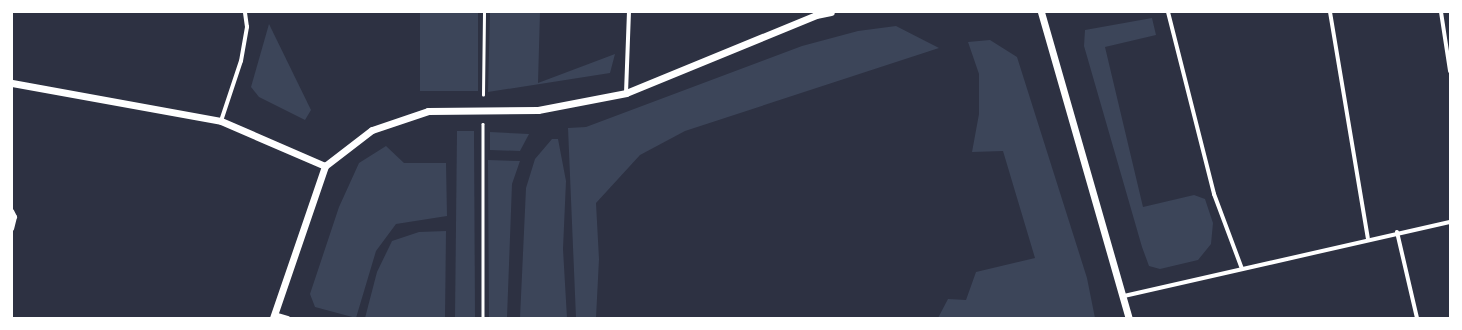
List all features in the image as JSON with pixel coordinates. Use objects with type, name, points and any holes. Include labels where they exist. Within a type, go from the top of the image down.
[{"type":"street","points":[[221,121],[240,61],[247,27],[245,12]]},
{"type":"street","points":[[626,93],[630,12]]},
{"type":"street","points":[[288,318],[274,316],[325,166],[372,130],[428,111],[538,110],[626,93],[816,15],[831,12]]},
{"type":"street","points":[[1040,12],[1124,296],[1129,318]]},
{"type":"street","points":[[1168,12],[1214,194],[1242,269]]},
{"type":"street","points":[[1330,12],[1368,238]]},
{"type":"street","points":[[1441,12],[1450,71]]},
{"type":"street","points":[[12,83],[221,121],[325,166]]},
{"type":"street","points":[[12,211],[15,217],[12,229]]},
{"type":"street","points":[[1124,296],[1368,238],[1450,222]]},
{"type":"street","points":[[1397,232],[1417,318]]},
{"type":"path","points":[[483,98],[484,12]]},
{"type":"path","points":[[483,121],[483,318]]},
{"type":"shaded area","points":[[420,12],[478,12],[478,91],[420,91]]},
{"type":"shaded area","points":[[490,12],[540,12],[538,83],[615,54],[610,73],[488,92]]},
{"type":"shaded area","points":[[1152,18],[1156,35],[1105,47],[1143,207],[1194,195],[1205,199],[1213,223],[1211,244],[1198,260],[1160,269],[1149,266],[1142,247],[1084,46],[1085,30]]},
{"type":"shaded area","points":[[269,24],[311,110],[305,120],[259,97],[251,87]]},
{"type":"shaded area","points":[[896,26],[939,48],[685,131],[640,155],[596,203],[599,259],[596,318],[576,318],[568,128],[586,127],[802,46],[858,31]]},
{"type":"shaded area","points":[[990,40],[1017,57],[1087,278],[1095,318],[938,318],[948,299],[966,300],[976,272],[1035,258],[1003,151],[972,152],[979,114],[979,74],[968,42]]},
{"type":"shaded area","points":[[457,131],[474,131],[475,318],[455,318]]},
{"type":"shaded area","points":[[490,132],[529,134],[520,151],[490,150]]},
{"type":"shaded area","points":[[552,139],[558,139],[566,181],[563,249],[567,318],[520,318],[526,188],[535,159]]},
{"type":"shaded area","points":[[386,146],[404,163],[446,163],[447,216],[396,224],[376,251],[356,318],[315,307],[310,294],[339,207],[359,163]]},
{"type":"shaded area","points":[[488,160],[520,161],[512,184],[507,318],[489,318]]},
{"type":"shaded area","points":[[446,231],[445,318],[365,318],[377,272],[392,241],[419,232]]}]
